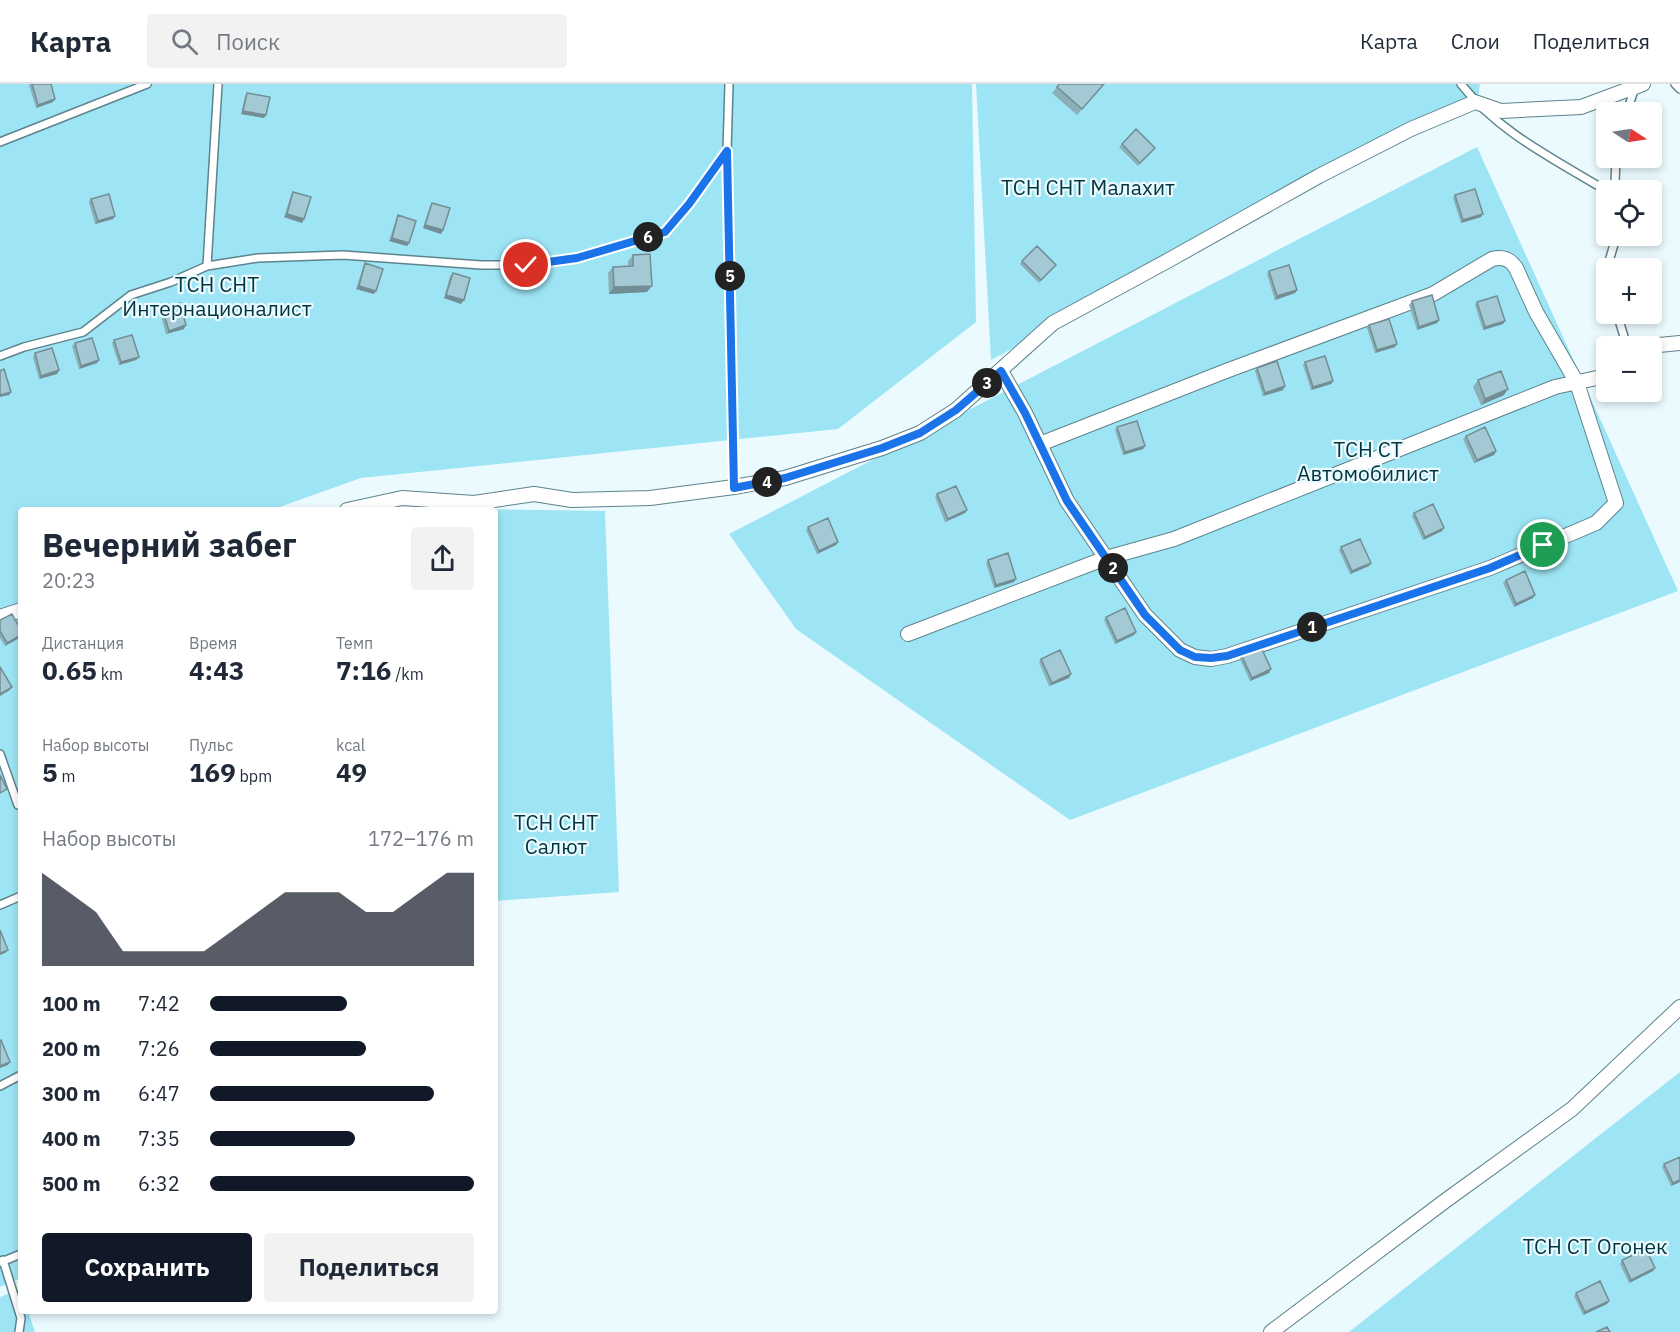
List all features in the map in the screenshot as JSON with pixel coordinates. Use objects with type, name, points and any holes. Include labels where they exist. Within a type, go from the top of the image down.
[{"type":"street","points":[[361,507],[402,498],[474,502],[534,494],[572,500],[650,498],[734,488],[785,478],[882,448],[920,433],[956,410],[1053,323],[1319,176],[1411,129],[1475,102],[1501,111],[1581,107],[1637,85]]},
{"type":"street","points":[[1001,371],[1025,413],[1067,501],[1145,615],[1180,650],[1195,657],[1227,656],[1490,568],[1596,523],[1616,503],[1577,383],[1541,320],[1513,264],[1498,257],[1433,294],[1226,371],[1040,444]]},
{"type":"street","points":[[1662,345],[1680,343]]},
{"type":"street","points":[[908,634],[1106,558],[1174,539],[1555,387],[1596,378]]},
{"type":"street","points":[[0,617],[18,611]]},
{"type":"street","points":[[1271,1332],[1572,1110],[1680,1006]]},
{"type":"lane","points":[[0,142],[147,84]]},
{"type":"lane","points":[[207,266],[218,84]]},
{"type":"lane","points":[[729,84],[727,151],[734,488]]},
{"type":"lane","points":[[1461,84],[1475,102],[1506,129],[1596,188]]},
{"type":"lane","points":[[1675,84],[1680,89]]},
{"type":"lane","points":[[1631,102],[1637,85]]},
{"type":"lane","points":[[0,356],[24,347],[83,332],[131,295],[171,282],[207,266],[258,258],[343,255],[482,266],[526,265],[577,258],[665,232],[689,204],[727,151]]},
{"type":"lane","points":[[0,754],[18,805]]},
{"type":"lane","points":[[0,905],[18,897]]},
{"type":"lane","points":[[0,1086],[18,1077]]},
{"type":"lane","points":[[18,1255],[2,1262],[18,1309]]},
{"type":"lane","points":[[19,1332],[20,1314]]},
{"type":"green space","name":"ТСН СНТ Интернационалист","points":[[0,84],[972,84],[976,322],[838,429],[361,478],[279,507],[18,507],[18,1279],[0,1287]]},
{"type":"green space","name":"ТСН СНТ Малахит","points":[[976,84],[1480,84],[1478,98],[991,360]]},
{"type":"green space","name":"ТСН СТ Автомобилист","points":[[1477,147],[1678,591],[1070,820],[796,629],[729,534]]},
{"type":"green space","name":"ТСН СНТ Салют","points":[[498,509],[605,511],[619,892],[498,901]]},
{"type":"green space","name":"ТСН СТ Огонек","points":[[1680,1072],[1680,1332],[1349,1332]]},
{"type":"green space","points":[[18,1290],[18,1314],[29,1314],[35,1332],[0,1332],[0,1297]]},
{"type":"building","points":[[32,84],[51,84],[55,99],[38,105]]},
{"type":"building","points":[[1059,84],[1104,84],[1082,109],[1057,87]]},
{"type":"building","points":[[247,93],[270,97],[266,115],[243,111]]},
{"type":"building","points":[[1136,129],[1155,148],[1140,163],[1122,144]]},
{"type":"building","points":[[1475,189],[1483,214],[1463,220],[1455,195]]},
{"type":"building","points":[[293,192],[311,197],[304,219],[287,214]]},
{"type":"building","points":[[109,194],[115,216],[98,221],[91,199]]},
{"type":"building","points":[[432,203],[450,208],[443,230],[425,225]]},
{"type":"building","points":[[398,215],[416,221],[409,243],[392,238]]},
{"type":"building","points":[[1037,246],[1056,265],[1041,280],[1022,261]]},
{"type":"building","points":[[650,254],[652,286],[614,287],[613,267],[633,266],[633,255]]},
{"type":"building","points":[[365,263],[383,269],[376,291],[359,286]]},
{"type":"building","points":[[1289,265],[1297,290],[1277,296],[1269,271]]},
{"type":"building","points":[[453,273],[470,278],[464,300],[446,295]]},
{"type":"building","points":[[1432,295],[1439,320],[1419,327],[1412,301]]},
{"type":"building","points":[[1497,296],[1505,321],[1485,327],[1477,302]]},
{"type":"building","points":[[180,303],[186,325],[169,331],[162,308]]},
{"type":"building","points":[[1389,319],[1397,344],[1377,350],[1369,325]]},
{"type":"building","points":[[132,335],[139,357],[121,362],[114,340]]},
{"type":"building","points":[[92,338],[99,360],[81,366],[75,343]]},
{"type":"building","points":[[52,348],[59,370],[41,376],[35,353]]},
{"type":"building","points":[[1325,356],[1333,381],[1313,387],[1305,362]]},
{"type":"building","points":[[1277,361],[1285,386],[1265,393],[1257,368]]},
{"type":"building","points":[[4,369],[11,392],[0,395],[0,371]]},
{"type":"building","points":[[1501,371],[1508,389],[1485,399],[1478,380]]},
{"type":"building","points":[[1137,421],[1145,446],[1125,452],[1117,427]]},
{"type":"building","points":[[1485,427],[1496,451],[1477,460],[1466,436]]},
{"type":"building","points":[[956,486],[967,510],[948,519],[937,494]]},
{"type":"building","points":[[1433,504],[1444,528],[1425,537],[1414,513]]},
{"type":"building","points":[[828,518],[838,542],[819,551],[808,527]]},
{"type":"building","points":[[1360,539],[1371,563],[1352,571],[1341,547]]},
{"type":"building","points":[[1008,553],[1016,579],[996,585],[988,560]]},
{"type":"building","points":[[1525,571],[1535,595],[1516,604],[1506,580]]},
{"type":"building","points":[[1125,608],[1136,632],[1117,641],[1106,617]]},
{"type":"building","points":[[12,614],[18,625],[18,637],[7,643],[0,631],[0,620]]},
{"type":"building","points":[[1260,645],[1271,669],[1252,678],[1241,654]]},
{"type":"building","points":[[1060,650],[1071,674],[1052,683],[1041,659]]},
{"type":"building","points":[[0,667],[12,687],[0,694]]},
{"type":"building","points":[[0,775],[7,789],[0,793]]},
{"type":"building","points":[[0,930],[8,950],[0,953]]},
{"type":"building","points":[[0,1041],[10,1062],[0,1066]]},
{"type":"building","points":[[1680,1157],[1680,1180],[1673,1183],[1664,1164]]},
{"type":"building","points":[[1646,1249],[1655,1268],[1631,1280],[1622,1260]]},
{"type":"building","points":[[1600,1281],[1609,1301],[1585,1312],[1576,1293]]},
{"type":"building","points":[[1607,1327],[1610,1332],[1596,1332]]},
{"type":"route","points":[[526,265],[577,258],[665,232],[689,204],[727,151],[734,488],[785,478],[882,448],[920,433],[956,410],[1001,371],[1025,413],[1067,501],[1145,615],[1180,650],[1195,657],[1227,656],[1490,568],[1543,545]]}]
